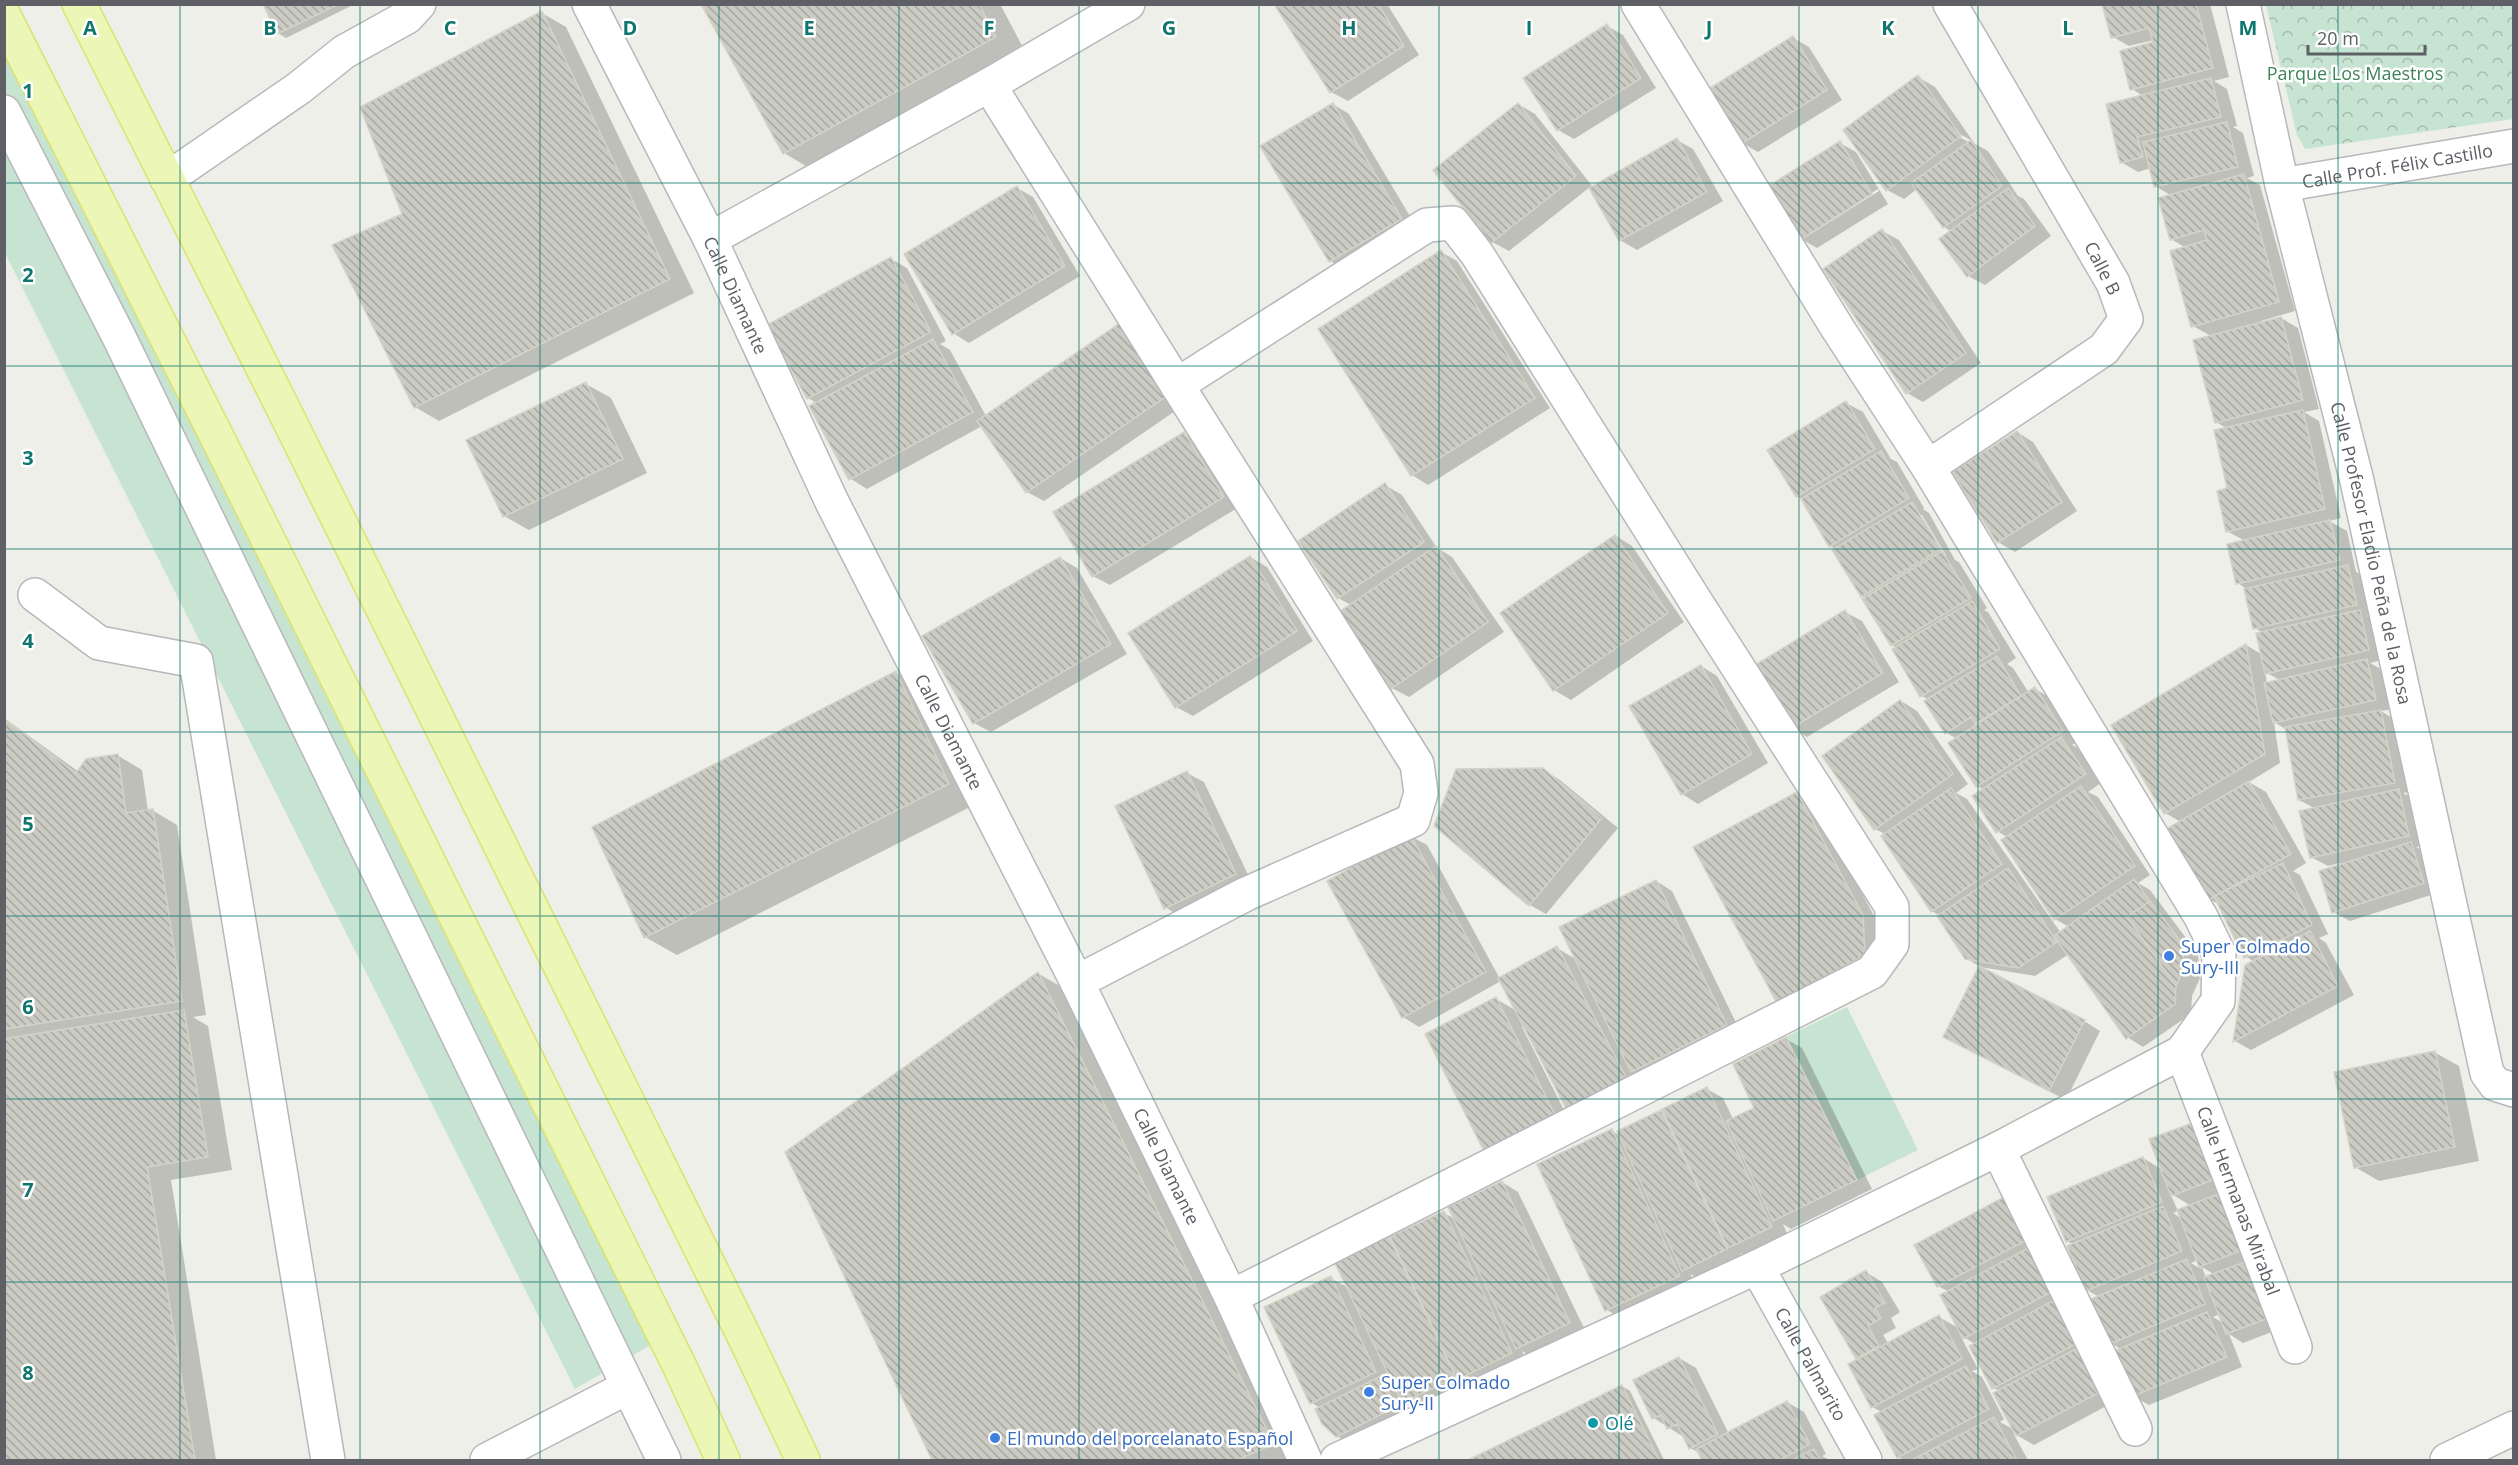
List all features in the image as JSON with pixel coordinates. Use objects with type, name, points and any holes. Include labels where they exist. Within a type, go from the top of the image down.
[{"type":"main road","points":[[86,7],[167,179],[743,1334],[803,1461]]},
{"type":"main road","points":[[4,16],[216,435],[680,1367],[723,1461]]},
{"type":"street","points":[[167,179],[299,88],[344,52],[406,17],[419,4]]},
{"type":"street","name":"Calle Diamante","points":[[589,4],[710,239],[832,502],[1077,982],[1231,1297],[1305,1461]]},
{"type":"street","points":[[710,239],[989,86],[1128,4]]},
{"type":"street","points":[[1336,1461],[1757,1267],[1998,1149],[2182,1052],[2218,1001],[2219,954],[2201,917],[1928,468],[1838,329],[1638,4]]},
{"type":"street","name":"Calle B","points":[[1928,468],[2104,349],[2126,319],[2113,283],[1950,4]]},
{"type":"street","name":"Calle Profesor Eladio Peña de la Rosa","points":[[2243,4],[2282,185],[2357,481],[2487,1073],[2495,1084],[2512,1091]]},
{"type":"street","points":[[989,86],[1417,764],[1421,794],[1413,820],[1246,894],[1077,982]]},
{"type":"street","points":[[4,112],[124,348],[664,1461]]},
{"type":"street","name":"Calle Prof. Félix Castillo","points":[[2282,185],[2514,146]]},
{"type":"street","points":[[1177,385],[1427,225],[1453,223],[1478,254],[1690,592],[1892,907],[1892,945],[1872,972],[1231,1297]]},
{"type":"street","points":[[35,595],[99,643],[196,661],[328,1461]]},
{"type":"street","name":"Calle Hermanas Mirabal","points":[[2182,1052],[2295,1347]]},
{"type":"street","points":[[1998,1149],[2135,1429]]},
{"type":"street","name":"Calle Palmarito","points":[[1757,1267],[1865,1461]]},
{"type":"street","points":[[487,1461],[628,1387]]},
{"type":"street","points":[[2447,1461],[2514,1428]]},
{"type":"green space","name":"Parque Los Maestros","points":[[2266,5],[2513,5],[2513,119],[2305,149],[2297,135]]},
{"type":"green space","points":[[4,17],[661,1339],[575,1389],[5,253]]},
{"type":"green space","points":[[1847,1007],[1918,1150],[1857,1180],[1786,1037]]},
{"type":"building","points":[[263,4],[339,4],[277,34]]},
{"type":"building","points":[[701,4],[979,4],[996,37],[783,154]]},
{"type":"building","points":[[1274,4],[1378,4],[1404,46],[1330,93]]},
{"type":"building","points":[[2102,4],[2196,4],[2213,68],[2130,90],[2120,51],[2153,42],[2149,28],[2111,38]]},
{"type":"building","points":[[542,11],[670,279],[414,408],[332,245],[402,214],[360,107]]},
{"type":"building","points":[[1607,24],[1641,78],[1557,131],[1523,78]]},
{"type":"building","points":[[1793,36],[1827,90],[1741,144],[1707,90]]},
{"type":"building","points":[[1918,75],[1961,136],[1886,191],[1843,130]]},
{"type":"building","points":[[2211,78],[2221,117],[2137,137],[2143,157],[2120,163],[2106,104]]},
{"type":"building","points":[[1333,103],[1402,219],[1329,262],[1260,146]]},
{"type":"building","points":[[1518,103],[1576,176],[1491,243],[1433,170]]},
{"type":"building","points":[[2227,122],[2238,167],[2154,187],[2143,142]]},
{"type":"building","points":[[1677,138],[1707,192],[1619,241],[1589,188]]},
{"type":"building","points":[[1971,140],[2002,186],[1943,228],[1911,183]]},
{"type":"building","points":[[1840,141],[1872,194],[1800,240],[1767,187]]},
{"type":"building","points":[[2244,174],[2279,302],[2191,327],[2170,251],[2207,240],[2204,230],[2170,240],[2158,198]]},
{"type":"building","points":[[1017,186],[1065,266],[952,335],[904,254]]},
{"type":"building","points":[[2008,188],[2035,226],[1967,277],[1939,239]]},
{"type":"building","points":[[1882,229],[1966,353],[1906,394],[1823,269]]},
{"type":"building","points":[[1441,250],[1535,398],[1411,476],[1318,329]]},
{"type":"building","points":[[891,257],[931,332],[807,399],[767,325]]},
{"type":"building","points":[[2281,317],[2303,400],[2215,423],[2193,340]]},
{"type":"building","points":[[1120,323],[1168,395],[1026,493],[977,421]]},
{"type":"building","points":[[933,339],[973,412],[849,480],[809,406]]},
{"type":"building","points":[[586,382],[623,459],[503,517],[466,440]]},
{"type":"building","points":[[1846,401],[1875,449],[1796,497],[1767,450]]},
{"type":"building","points":[[2303,410],[2325,509],[2226,532],[2217,491],[2227,488],[2214,430]]},
{"type":"building","points":[[2017,431],[2062,502],[1997,543],[1952,472]]},
{"type":"building","points":[[1184,432],[1224,497],[1092,577],[1053,512]]},
{"type":"building","points":[[1881,451],[1909,498],[1829,547],[1801,499]]},
{"type":"building","points":[[1385,483],[1424,542],[1337,599],[1298,541]]},
{"type":"building","points":[[1912,502],[1941,549],[1861,597],[1832,550]]},
{"type":"building","points":[[2330,520],[2340,560],[2236,584],[2227,544]]},
{"type":"building","points":[[1615,535],[1668,613],[1553,691],[1500,613]]},
{"type":"building","points":[[1436,546],[1488,622],[1391,689],[1339,612]]},
{"type":"building","points":[[1942,551],[1971,598],[1891,646],[1862,599]]},
{"type":"building","points":[[1250,556],[1297,631],[1175,708],[1128,633]]},
{"type":"building","points":[[1060,557],[1111,644],[973,724],[922,636]]},
{"type":"building","points":[[2348,565],[2357,605],[2253,629],[2244,589]]},
{"type":"building","points":[[1972,601],[2000,649],[1920,697],[1892,649]]},
{"type":"building","points":[[1845,610],[1883,673],[1790,729],[1752,667]]},
{"type":"building","points":[[2360,610],[2369,650],[2265,674],[2256,633]]},
{"type":"building","points":[[2246,644],[2265,754],[2164,814],[2111,725]]},
{"type":"building","points":[[1997,656],[2021,696],[1975,724],[1971,717],[1945,734],[1924,701]]},
{"type":"building","points":[[2367,659],[2376,700],[2273,723],[2264,683]]},
{"type":"building","points":[[1701,665],[1752,754],[1681,795],[1629,706]]},
{"type":"building","points":[[896,671],[949,784],[644,938],[592,827]]},
{"type":"building","points":[[2035,687],[2063,731],[1976,787],[1948,743]]},
{"type":"building","points":[[1900,700],[1953,774],[1874,830],[1822,756]]},
{"type":"building","points":[[2381,710],[2395,783],[2298,800],[2285,727]]},
{"type":"building","points":[[4,719],[76,773],[86,759],[118,754],[126,813],[153,809],[182,1001],[4,1029]]},
{"type":"building","points":[[2061,737],[2086,774],[1996,833],[1972,796]]},
{"type":"building","points":[[1543,768],[1602,818],[1529,906],[1434,826],[1456,769]]},
{"type":"building","points":[[1187,771],[1236,874],[1164,909],[1115,806]]},
{"type":"building","points":[[2249,781],[2291,854],[2208,900],[2168,828]]},
{"type":"building","points":[[2081,786],[2135,866],[2054,920],[2001,840]]},
{"type":"building","points":[[1951,788],[2002,864],[1931,912],[1881,836]]},
{"type":"building","points":[[2399,789],[2409,836],[2310,858],[2299,811]]},
{"type":"building","points":[[1797,792],[1863,915],[1865,955],[1777,1003],[1693,847]]},
{"type":"building","points":[[1410,834],[1486,972],[1402,1018],[1327,881]]},
{"type":"building","points":[[2411,842],[2424,883],[2332,913],[2319,871]]},
{"type":"building","points":[[2283,863],[2312,925],[2244,958],[2214,896]]},
{"type":"building","points":[[2008,868],[2057,942],[2018,968],[1965,959],[1937,916]]},
{"type":"building","points":[[2134,879],[2150,901],[2127,917],[2176,986],[2175,1004],[2126,1039],[2054,936]]},
{"type":"building","points":[[1656,880],[1727,1025],[1631,1072],[1559,927]]},
{"type":"building","name":"Super Colmado Sury-III","points":[[2150,901],[2182,943],[2184,969],[2176,986],[2127,917]]},
{"type":"building","points":[[2310,931],[2338,986],[2233,1042],[2245,965]]},
{"type":"building","points":[[1557,946],[1627,1079],[1567,1110],[1498,978]]},
{"type":"building","points":[[1979,966],[2085,1020],[2049,1091],[1943,1037]]},
{"type":"building","points":[[1038,972],[1274,1444],[1237,1460],[932,1460],[785,1152]]},
{"type":"building","points":[[1496,997],[1555,1115],[1484,1151],[1425,1034]]},
{"type":"building","points":[[184,1010],[208,1157],[147,1167],[195,1460],[4,1460],[4,1039]]},
{"type":"building","points":[[1786,1037],[1857,1180],[1773,1221],[1726,1121],[1754,1108],[1733,1064]]},
{"type":"building","points":[[2435,1051],[2455,1147],[2354,1168],[2334,1072]]},
{"type":"building","points":[[1707,1087],[1772,1227],[1728,1248],[1662,1109]]},
{"type":"building","points":[[1661,1110],[1727,1249],[1682,1271],[1617,1131]]},
{"type":"building","points":[[2198,1121],[2220,1177],[2171,1196],[2149,1139]]},
{"type":"building","points":[[1612,1129],[1680,1276],[1605,1311],[1537,1164]]},
{"type":"building","points":[[2143,1157],[2162,1202],[2066,1242],[2047,1197]]},
{"type":"building","points":[[1502,1181],[1570,1323],[1516,1349],[1448,1207]]},
{"type":"building","points":[[2226,1191],[2247,1248],[2199,1267],[2177,1210]]},
{"type":"building","points":[[2006,1196],[2029,1239],[1937,1287],[1914,1245]]},
{"type":"building","points":[[2163,1206],[2182,1251],[2086,1291],[2067,1246]]},
{"type":"building","points":[[1444,1211],[1512,1353],[1457,1380],[1389,1237]]},
{"type":"building","points":[[1389,1234],[1456,1377],[1402,1403],[1334,1261]]},
{"type":"building","points":[[2032,1246],[2055,1290],[1963,1339],[1940,1295]]},
{"type":"building","points":[[2187,1259],[2205,1304],[2110,1344],[2091,1299]]},
{"type":"building","points":[[2253,1259],[2274,1316],[2226,1334],[2204,1277]]},
{"type":"building","points":[[1866,1270],[1885,1303],[1875,1308],[1881,1318],[1868,1326],[1879,1346],[1856,1359],[1820,1297]]},
{"type":"building","points":[[1331,1276],[1376,1372],[1310,1404],[1264,1307]]},
{"type":"building","points":[[2060,1297],[2083,1340],[1992,1389],[1969,1346]]},
{"type":"building","points":[[2207,1312],[2227,1357],[2131,1397],[2112,1352]]},
{"type":"building","points":[[1939,1315],[1962,1359],[1871,1408],[1848,1364]]},
{"type":"building","points":[[2085,1344],[2108,1388],[2016,1436],[1993,1393]]},
{"type":"building","points":[[1679,1357],[1718,1434],[1689,1449],[1677,1424],[1667,1429],[1661,1415],[1652,1419],[1633,1380]]},
{"type":"building","points":[[1966,1366],[1989,1409],[1897,1458],[1874,1415]]},
{"type":"building","name":"Super Colmado Sury-II","points":[[1381,1376],[1396,1407],[1336,1437],[1322,1424],[1315,1409]]},
{"type":"building","name":"Olé","points":[[1622,1385],[1659,1460],[1468,1460]]},
{"type":"building","points":[[1787,1401],[1810,1444],[1780,1460],[1702,1460],[1696,1449]]},
{"type":"building","points":[[1994,1417],[2017,1460],[1912,1460]]},
{"type":"building","points":[[1814,1449],[1820,1460],[1792,1460]]},
{"type":"place","name":"Super Colmado Sury-III","points":[[2169,956]]},
{"type":"place","name":"Super Colmado Sury-II","points":[[1369,1392]]},
{"type":"place","name":"Olé","points":[[1593,1423]]},
{"type":"place","name":"El mundo del porcelanato Español","points":[[995,1438]]}]
